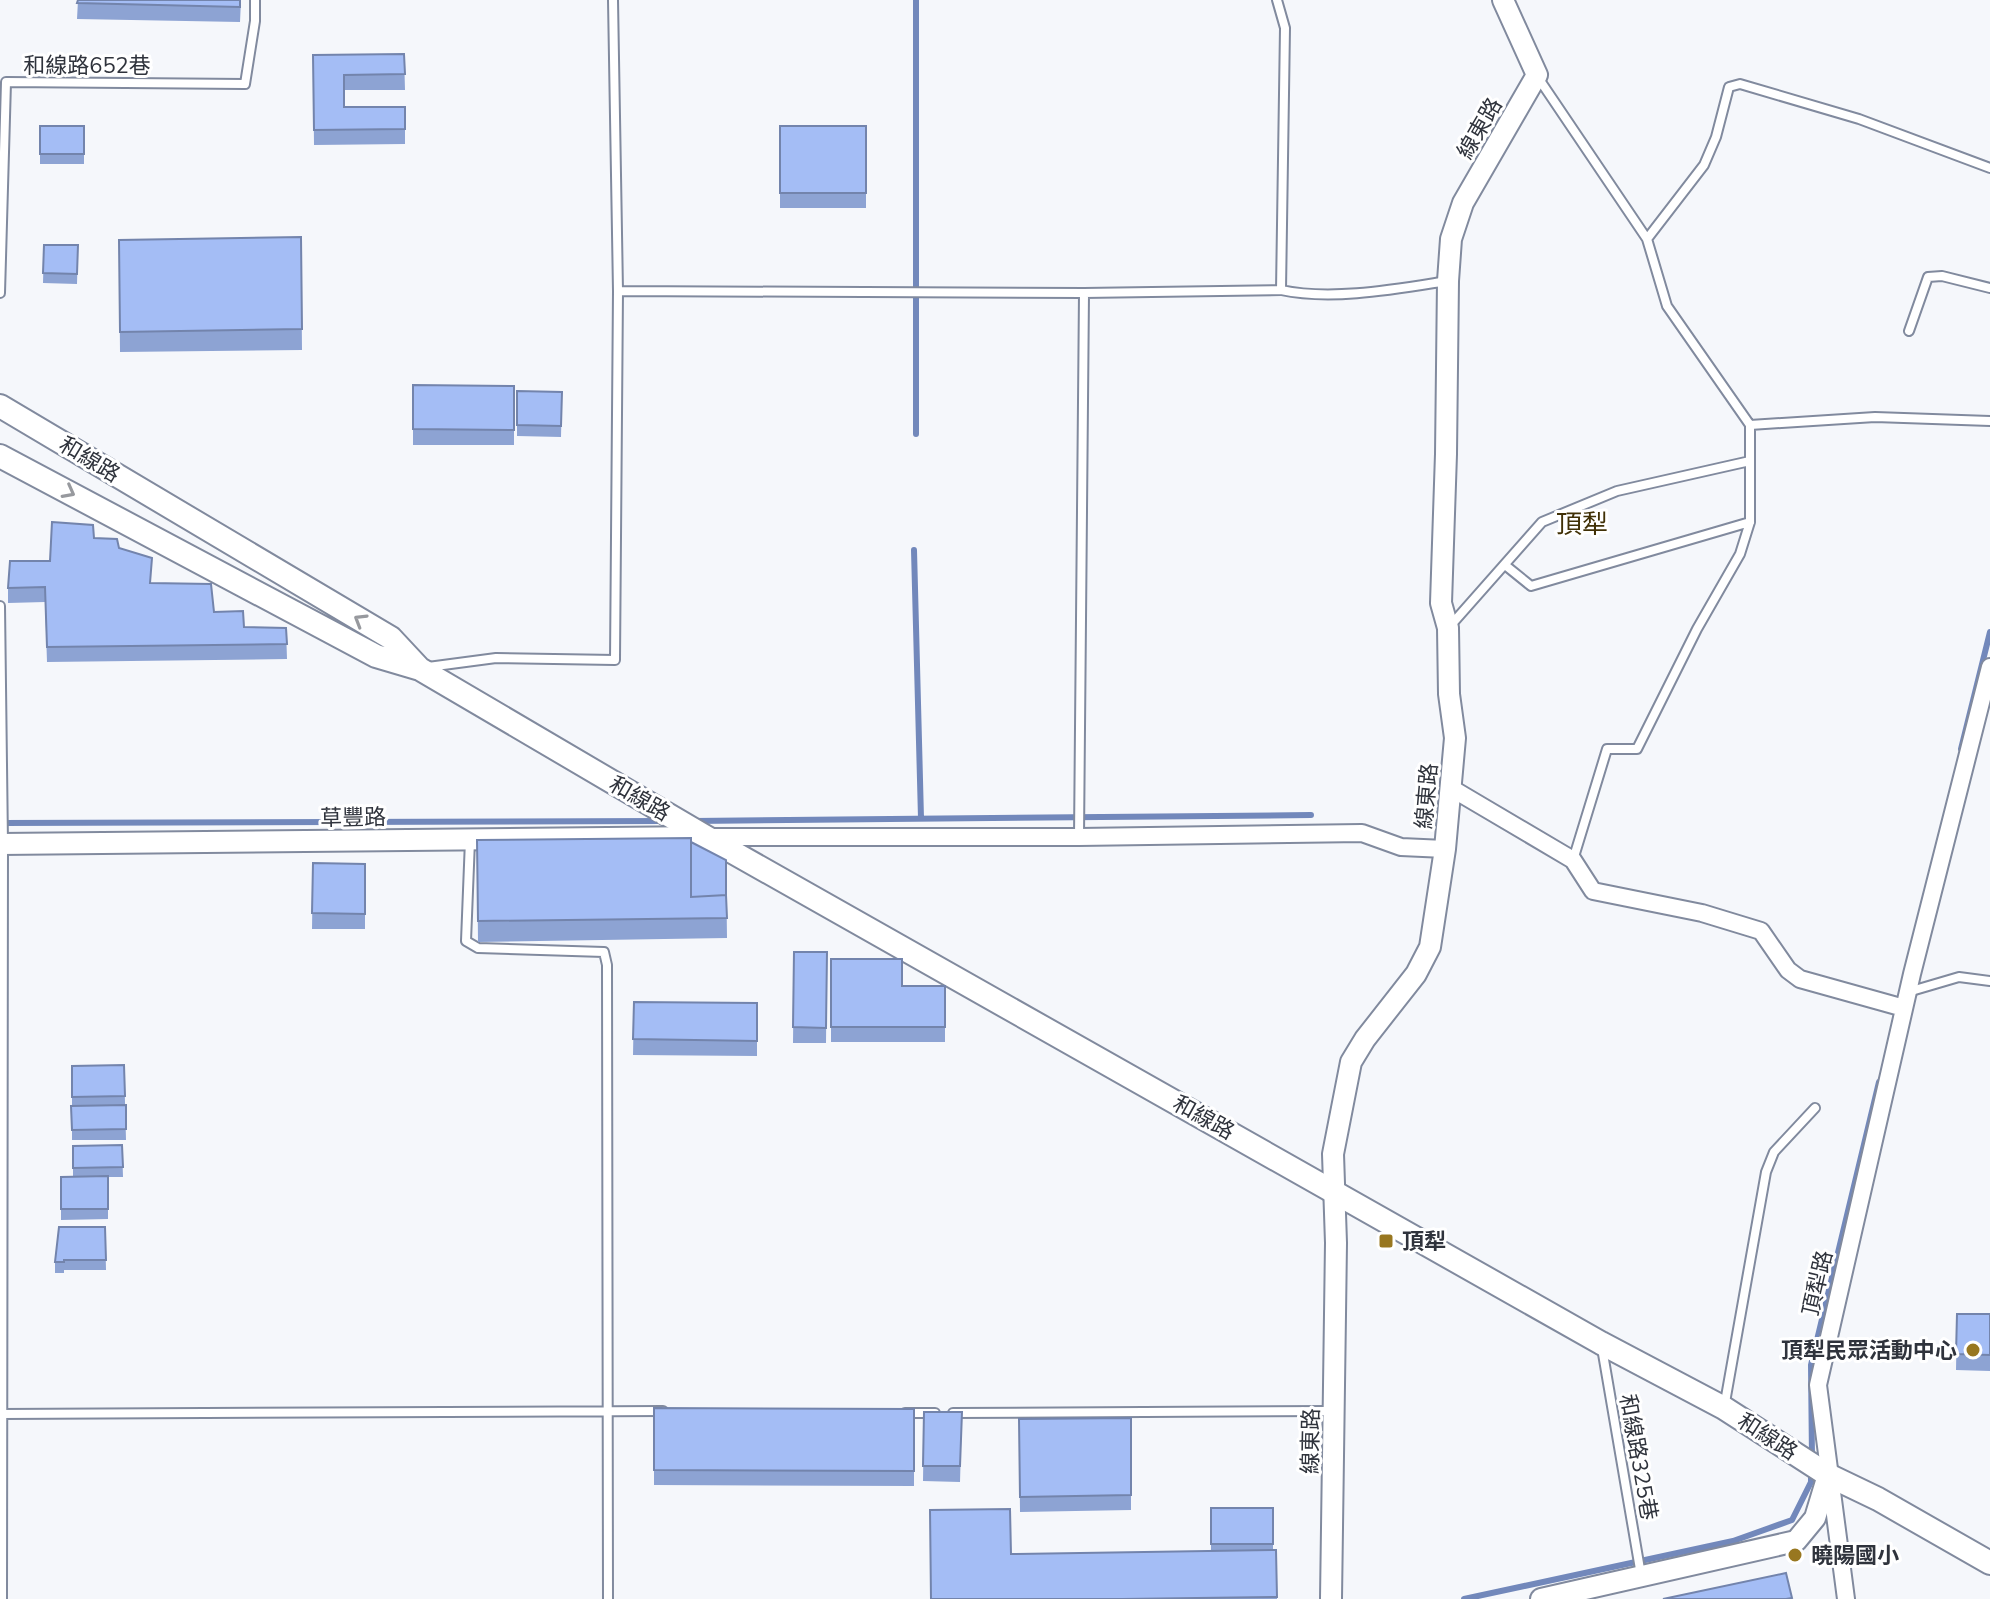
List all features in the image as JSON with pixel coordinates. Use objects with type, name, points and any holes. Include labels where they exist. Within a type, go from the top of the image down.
[{"type":"main road","name":"和線路","points":[[0,406],[391,638],[420,669]]},
{"type":"main road","name":"和線路","points":[[0,456],[376,656],[420,669],[706,837],[1601,1343],[1724,1408],[1828,1475],[1878,1499],[1990,1563]]},
{"type":"street","points":[[1503,0],[1537,75]]},
{"type":"street","name":"線東路","points":[[1331,1599],[1336,1243],[1333,1154],[1351,1062],[1365,1039],[1416,974],[1430,947],[1451,788],[1455,738],[1449,694],[1448,628],[1441,603],[1451,239],[1463,203],[1537,75]]},
{"type":"street","name":"頂犁路","points":[[1541,1599],[1796,1541],[1815,1518],[1828,1475],[1818,1385],[1906,1000],[1990,667]]},
{"type":"street","points":[[1451,788],[1573,860],[1593,891],[1702,913],[1761,931],[1788,970],[1800,979],[1906,1000]]},
{"type":"street","points":[[706,837],[1362,833],[1401,847],[1445,849]]},
{"type":"street","name":"草豐路","points":[[2,844],[706,837]]},
{"type":"street","points":[[1828,1475],[1846,1599]]},
{"type":"lane","name":"和線路652巷","points":[[0,293],[3,82],[245,84],[255,21],[255,0]]},
{"type":"lane","points":[[420,669],[496,658],[615,660],[618,291],[613,0]]},
{"type":"lane","points":[[1277,0],[1285,28],[1281,290]]},
{"type":"lane","points":[[1537,75],[1647,239],[1667,306],[1750,425],[1750,522],[1740,554],[1697,629],[1637,749],[1607,749],[1573,860]]},
{"type":"lane","points":[[1647,239],[1704,165],[1716,137],[1729,87],[1740,84],[1859,119],[1990,168]]},
{"type":"lane","points":[[1909,331],[1928,277],[1942,276],[1990,288]]},
{"type":"lane","points":[[618,291],[1084,293],[1281,290],[1303,294],[1396,289],[1448,281]]},
{"type":"lane","points":[[1079,837],[1084,293]]},
{"type":"lane","points":[[1750,425],[1875,417],[1990,421]]},
{"type":"lane","points":[[1448,628],[1542,522],[1617,491],[1750,461]]},
{"type":"lane","points":[[1505,565],[1531,586],[1750,522]]},
{"type":"lane","points":[[0,606],[2,1599]]},
{"type":"lane","points":[[470,839],[466,941],[478,948],[604,952],[607,965],[608,1599]]},
{"type":"lane","points":[[1906,1000],[1959,977],[1990,981]]},
{"type":"lane","points":[[1724,1408],[1766,1172],[1774,1152],[1815,1108]]},
{"type":"lane","name":"和線路325巷","points":[[1601,1343],[1641,1578]]},
{"type":"lane","points":[[2,1414],[668,1411]]},
{"type":"lane","points":[[898,1413],[1335,1411]]},
{"type":"building","points":[[78,0],[240,0],[240,7],[77,3]]},
{"type":"building","points":[[404,54],[405,74],[344,75],[344,107],[405,107],[405,129],[314,130],[313,55]]},
{"type":"building","points":[[40,126],[84,126],[84,154],[40,154]]},
{"type":"building","points":[[780,126],[866,126],[866,193],[780,193]]},
{"type":"building","points":[[301,237],[302,329],[120,332],[119,240]]},
{"type":"building","points":[[44,245],[78,245],[77,274],[43,273]]},
{"type":"building","points":[[413,385],[514,386],[514,430],[413,429]]},
{"type":"building","points":[[517,391],[562,392],[561,426],[517,425]]},
{"type":"building","points":[[52,522],[93,525],[94,538],[117,539],[119,548],[152,558],[150,583],[211,584],[214,612],[243,611],[244,627],[286,628],[287,644],[47,647],[45,587],[8,588],[10,561],[50,561]]},
{"type":"building","points":[[691,838],[691,897],[726,895],[727,918],[478,921],[477,840]]},
{"type":"building","points":[[691,842],[726,860],[726,895],[691,897]]},
{"type":"building","points":[[313,863],[365,864],[365,914],[312,913]]},
{"type":"building","points":[[794,952],[827,952],[826,1028],[793,1027]]},
{"type":"building","points":[[831,959],[902,959],[902,986],[945,986],[945,1027],[831,1027]]},
{"type":"building","points":[[634,1002],[757,1003],[757,1041],[633,1039]]},
{"type":"building","points":[[124,1065],[125,1096],[72,1097],[72,1066]]},
{"type":"building","points":[[126,1105],[126,1129],[72,1130],[71,1106]]},
{"type":"building","points":[[122,1145],[123,1167],[73,1168],[73,1146]]},
{"type":"building","points":[[108,1176],[108,1209],[61,1209],[61,1177]]},
{"type":"building","points":[[59,1227],[105,1227],[106,1260],[55,1262]]},
{"type":"building","name":"頂犁民眾活動中心","points":[[1957,1314],[1990,1314],[1990,1355],[1956,1354]]},
{"type":"building","points":[[654,1408],[914,1409],[914,1471],[654,1470]]},
{"type":"building","points":[[924,1412],[962,1412],[960,1466],[923,1466]]},
{"type":"building","points":[[1131,1418],[1131,1495],[1020,1497],[1019,1419]]},
{"type":"building","points":[[1211,1508],[1273,1508],[1273,1544],[1211,1544]]},
{"type":"building","points":[[1010,1509],[1011,1554],[1276,1550],[1277,1597],[931,1599],[930,1510]]},
{"type":"building","points":[[1786,1573],[1792,1598],[1663,1599]]},
{"type":"waterway","points":[[916,0],[916,434]]},
{"type":"waterway","points":[[914,550],[921,818]]},
{"type":"waterway","points":[[1961,749],[1990,632]]},
{"type":"waterway","points":[[694,821],[1311,815]]},
{"type":"waterway","points":[[2,823],[663,821]]},
{"type":"waterway","points":[[1812,1459],[1811,1365],[1879,1082]]},
{"type":"waterway","points":[[1464,1599],[1733,1541],[1792,1520],[1811,1482],[1811,1470]]},
{"type":"place","name":"頂犁","points":[[1386,1241]]},
{"type":"place","name":"頂犁民眾活動中心","points":[[1973,1350]]},
{"type":"place","name":"曉陽國小","points":[[1795,1555]]},
{"type":"district","name":"頂犁","points":[[1582,524]]}]
